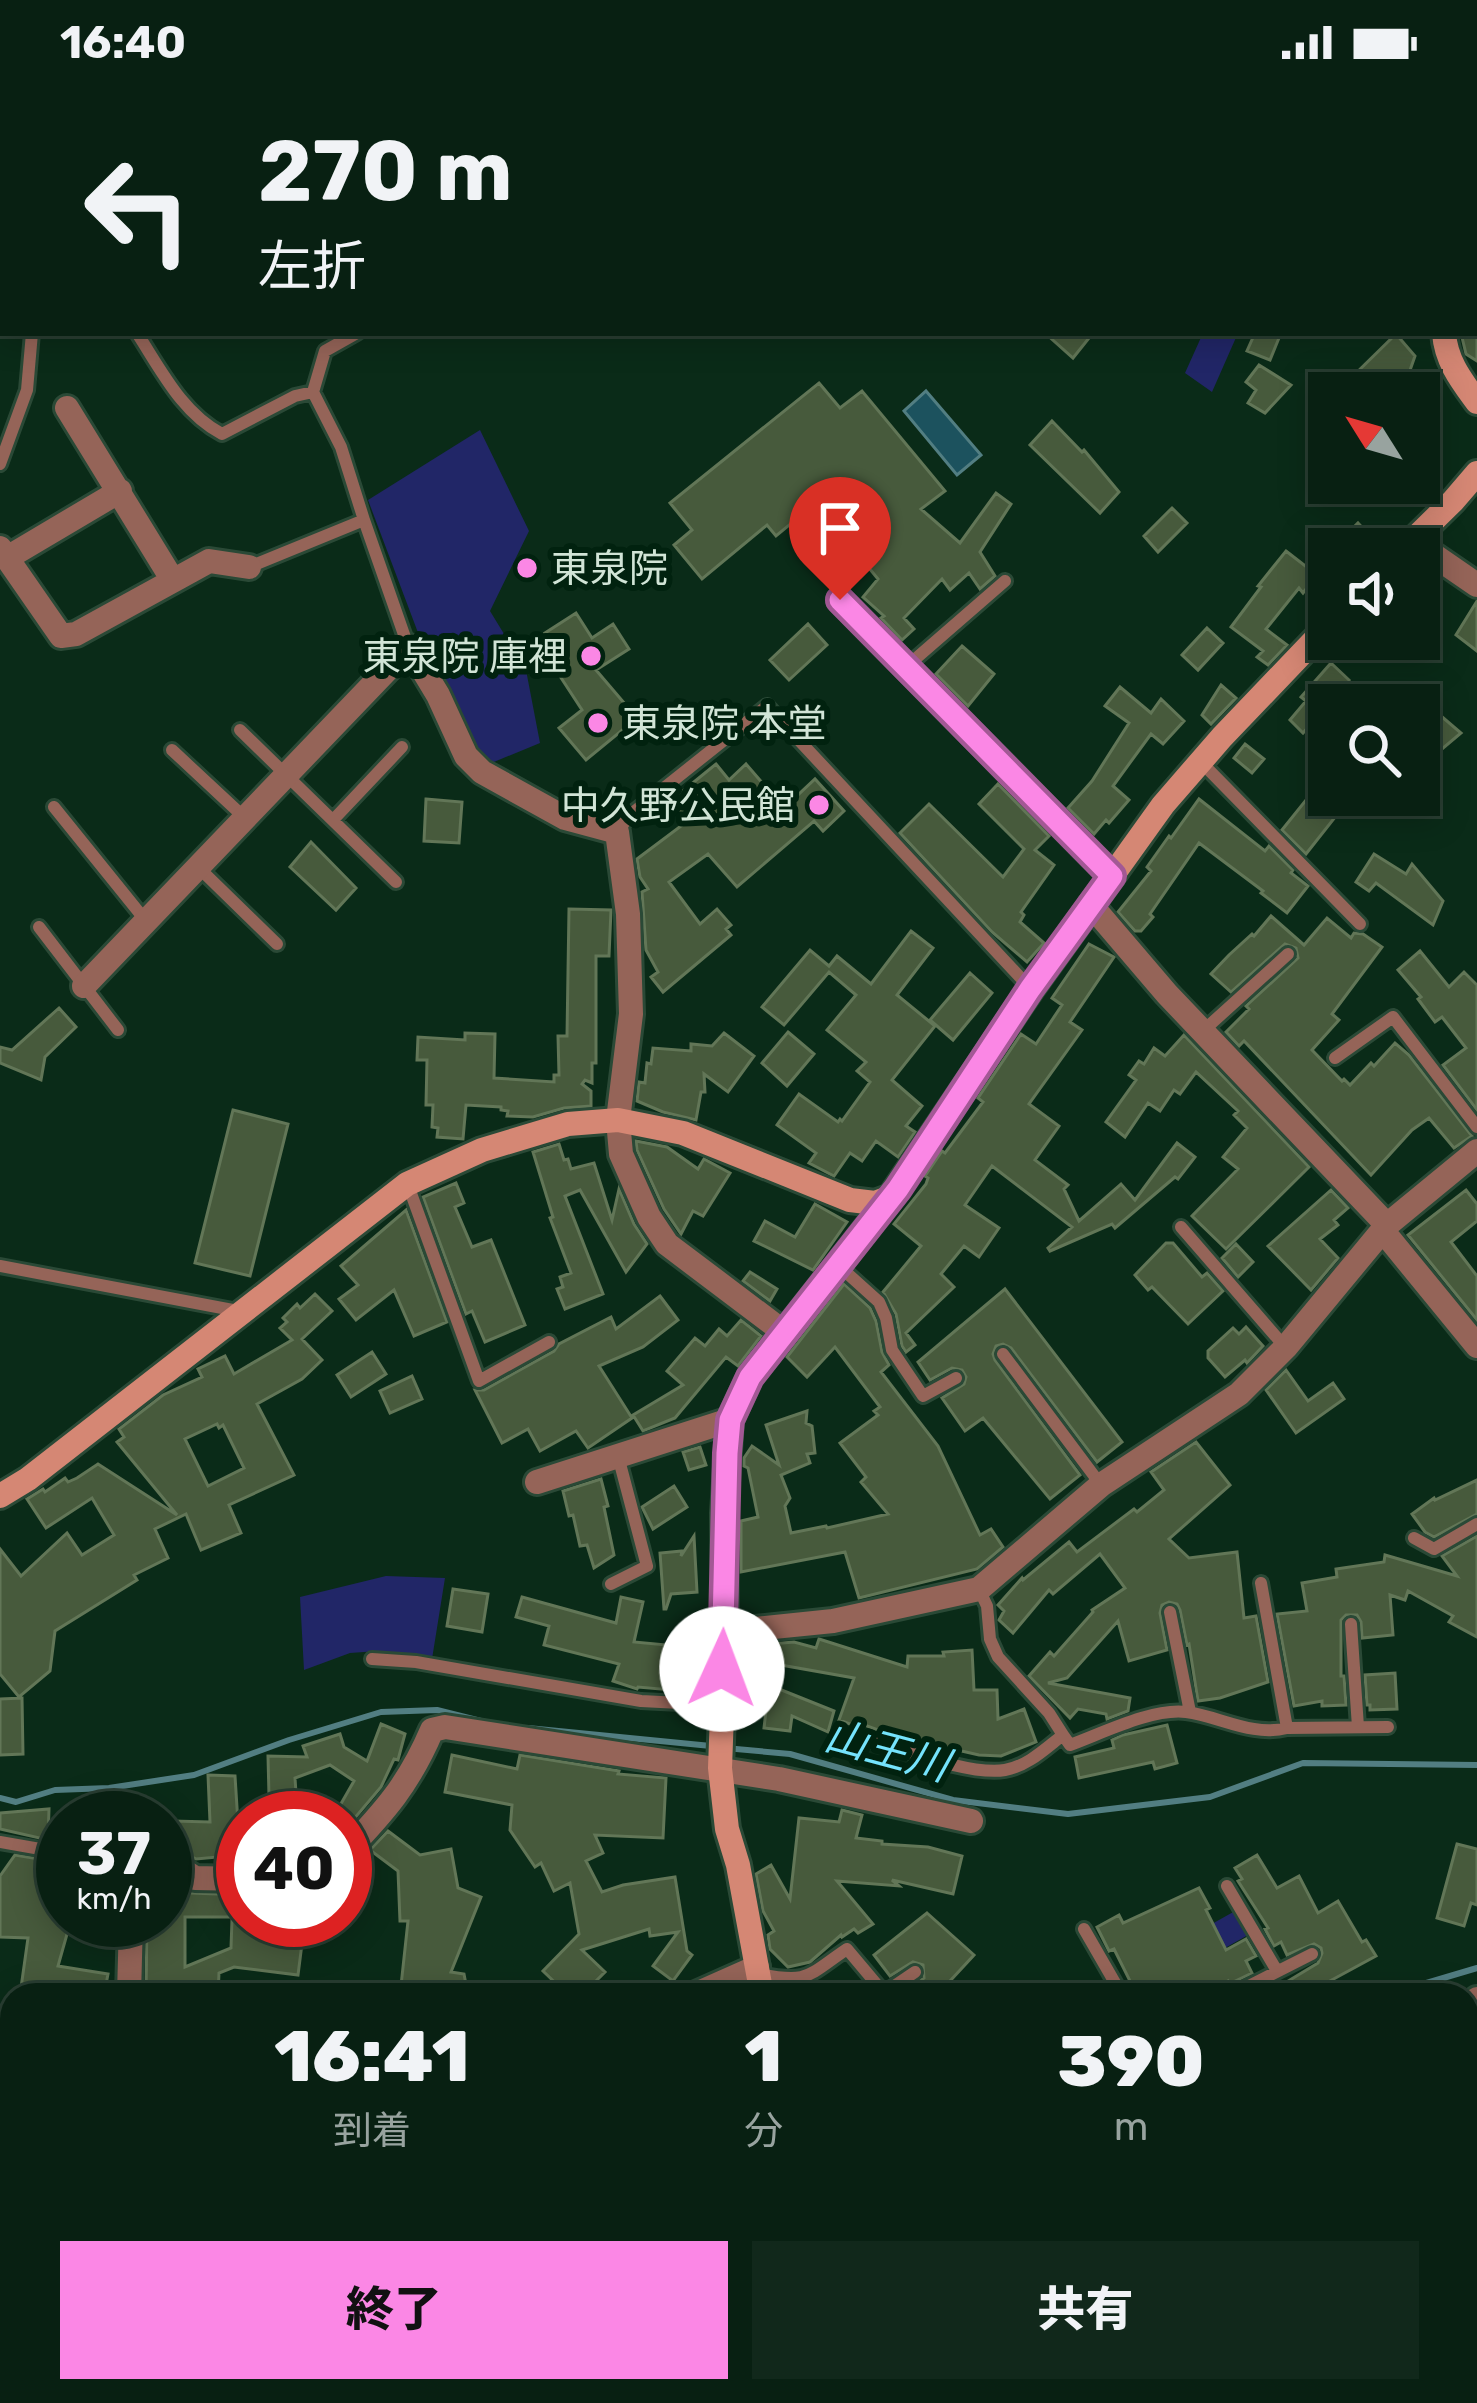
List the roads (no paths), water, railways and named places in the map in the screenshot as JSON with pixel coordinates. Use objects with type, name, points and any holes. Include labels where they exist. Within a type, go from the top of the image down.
[{"type":"street","points":[[1444,336],[1455,373],[1477,402]]},
{"type":"street","points":[[67,408],[172,579]]},
{"type":"street","points":[[1425,528],[1477,473]]},
{"type":"street","points":[[120,490],[4,553],[61,636],[76,634],[208,561],[249,567]]},
{"type":"street","points":[[1440,563],[1477,585]]},
{"type":"street","points":[[840,600],[1112,876]]},
{"type":"street","points":[[84,986],[409,647],[466,756],[482,772],[565,818],[617,832],[628,914],[631,1014],[618,1120],[621,1154],[667,1244],[784,1333]]},
{"type":"street","points":[[759,1979],[727,1829],[720,1768],[730,1420],[750,1377],[891,1197],[1030,989],[1163,805],[1308,647]]},
{"type":"street","points":[[1091,905],[1167,994],[1385,1228],[1477,1346]]},
{"type":"street","points":[[0,1496],[407,1184],[482,1150],[568,1124],[618,1120],[683,1133],[850,1200],[875,1203],[891,1197]]},
{"type":"street","points":[[725,1632],[833,1621],[979,1589],[1101,1486],[1239,1394],[1286,1347],[1385,1228],[1477,1151]]},
{"type":"street","points":[[537,1482],[730,1420]]},
{"type":"street","points":[[372,1825],[417,1767],[432,1730],[445,1727],[779,1778],[971,1821]]},
{"type":"street","points":[[129,1983],[130,1947]]},
{"type":"lane","points":[[0,464],[27,390],[32,336]]},
{"type":"lane","points":[[139,336],[185,406],[222,434],[295,396],[313,392]]},
{"type":"lane","points":[[352,336],[325,350],[313,392],[341,447],[409,647]]},
{"type":"lane","points":[[249,567],[364,520]]},
{"type":"lane","points":[[906,667],[1005,581]]},
{"type":"lane","points":[[617,832],[630,814],[766,706],[1030,989]]},
{"type":"lane","points":[[240,730],[396,882]]},
{"type":"lane","points":[[334,819],[402,747]]},
{"type":"lane","points":[[172,750],[245,818]]},
{"type":"lane","points":[[1201,761],[1360,924]]},
{"type":"lane","points":[[54,807],[146,921]]},
{"type":"lane","points":[[198,867],[277,944]]},
{"type":"lane","points":[[39,927],[118,1030]]},
{"type":"lane","points":[[1204,1030],[1288,954]]},
{"type":"lane","points":[[1335,1058],[1393,1017],[1477,1127]]},
{"type":"lane","points":[[407,1184],[479,1381],[549,1342]]},
{"type":"lane","points":[[1181,1227],[1286,1347]]},
{"type":"lane","points":[[838,1265],[879,1302],[892,1350],[923,1396],[956,1378]]},
{"type":"lane","points":[[0,1266],[245,1312]]},
{"type":"lane","points":[[1003,1354],[1101,1486]]},
{"type":"lane","points":[[611,1584],[647,1566],[619,1456]]},
{"type":"lane","points":[[1414,1538],[1434,1549],[1477,1524]]},
{"type":"lane","points":[[1261,1583],[1286,1728]]},
{"type":"lane","points":[[979,1589],[998,1657],[1070,1745],[1163,1712],[1190,1712],[1272,1732],[1388,1727]]},
{"type":"lane","points":[[1170,1612],[1190,1712]]},
{"type":"lane","points":[[1351,1624],[1358,1727]]},
{"type":"lane","points":[[372,1659],[416,1662],[720,1713]]},
{"type":"lane","points":[[863,1738],[967,1767],[1004,1770],[1032,1760],[1064,1735]]},
{"type":"lane","points":[[0,1842],[36,1848]]},
{"type":"lane","points":[[1227,1886],[1277,1971]]},
{"type":"lane","points":[[1084,1929],[1115,1983]]},
{"type":"lane","points":[[759,1979],[804,1978],[847,1949],[876,1983]]},
{"type":"lane","points":[[1254,1983],[1312,1954]]},
{"type":"lane","points":[[899,1983],[915,1972]]},
{"type":"water","points":[[926,391],[981,455],[957,475],[904,411]]},
{"type":"waterway","name":"山王川","points":[[0,1798],[16,1802],[55,1790],[109,1788],[194,1775],[381,1712],[437,1710],[485,1722]]},
{"type":"waterway","name":"山王川","points":[[528,1728],[711,1746]]},
{"type":"waterway","name":"山王川","points":[[725,1748],[790,1754],[953,1800],[1068,1814],[1210,1797],[1303,1763],[1477,1765]]},
{"type":"waterway","points":[[1426,1983],[1477,1968]]},
{"type":"place","name":"東泉院","points":[[527,568]]},
{"type":"place","name":"東泉院 庫裡","points":[[591,656]]},
{"type":"place","name":"東泉院 本堂","points":[[598,723]]},
{"type":"place","name":"中久野公民館","points":[[819,805]]}]
